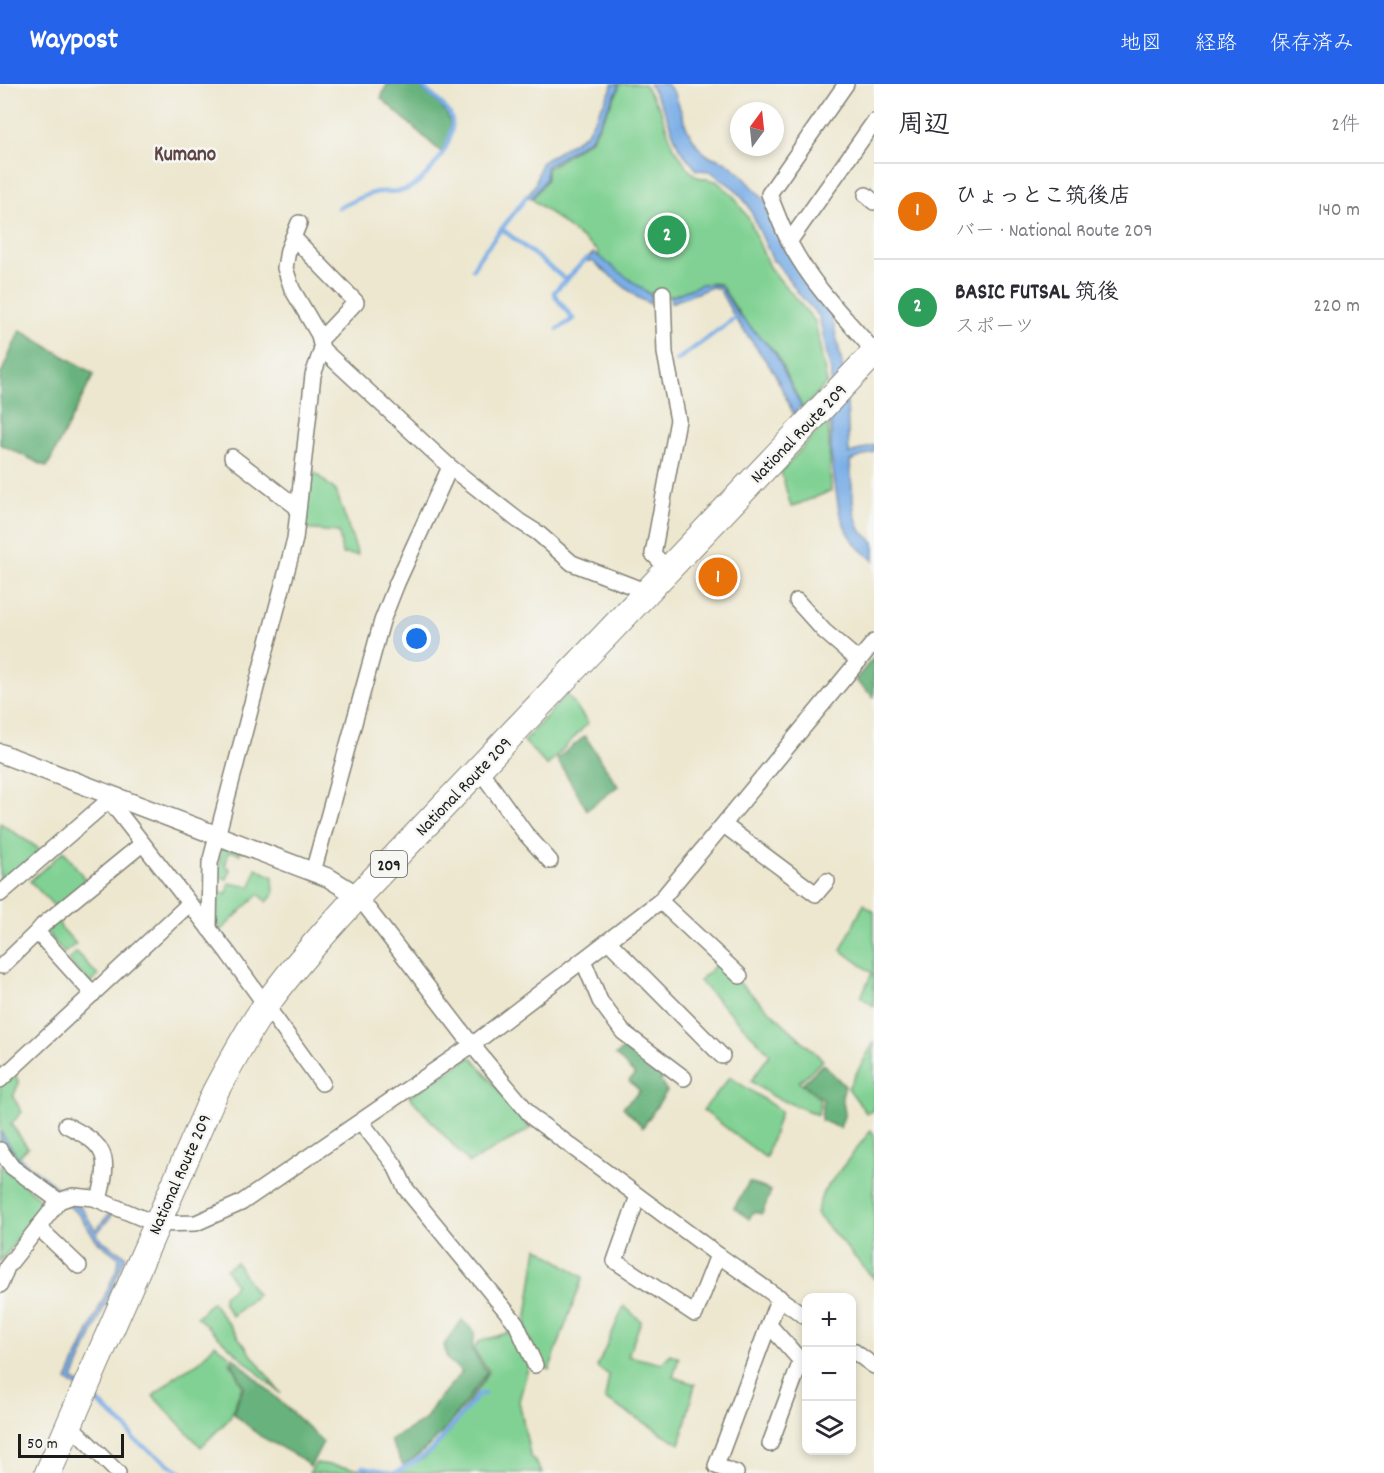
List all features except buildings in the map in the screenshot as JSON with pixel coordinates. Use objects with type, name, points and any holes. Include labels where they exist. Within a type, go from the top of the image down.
[{"type":"highway","name":"National Route 209","points":[[56,1469],[69,1424],[215,1092],[235,1053],[266,1006],[317,942],[358,896],[873,355]]},
{"type":"street","points":[[846,84],[768,194],[789,242],[803,265],[873,355]]},
{"type":"street","points":[[789,242],[874,122]]},
{"type":"street","points":[[209,929],[210,863],[295,539],[313,375],[321,345],[356,302],[296,230],[288,250],[285,268],[292,288],[319,334],[321,345],[450,467],[519,521],[538,533],[572,563],[647,592]]},
{"type":"street","points":[[663,293],[665,353],[678,420],[652,554],[668,570]]},
{"type":"street","points":[[232,457],[298,508]]},
{"type":"street","points":[[313,872],[382,621],[450,467]]},
{"type":"street","points":[[797,601],[824,631],[859,661]]},
{"type":"street","points":[[0,1285],[7,1266],[59,1201],[73,1196],[99,1200],[156,1224],[196,1223],[241,1203],[472,1045],[660,901],[874,642]]},
{"type":"street","points":[[0,753],[108,797],[313,872],[358,896],[472,1045],[533,1118],[718,1255],[802,1313]]},
{"type":"street","points":[[480,769],[525,833],[550,861]]},
{"type":"street","points":[[108,797],[322,1083]]},
{"type":"street","points":[[0,894],[108,797]]},
{"type":"street","points":[[724,825],[816,894],[827,881]]},
{"type":"street","points":[[2,966],[43,925],[142,844]]},
{"type":"street","points":[[660,901],[740,976]]},
{"type":"street","points":[[0,1080],[189,904]]},
{"type":"street","points":[[38,932],[93,994]]},
{"type":"street","points":[[608,941],[722,1056]]},
{"type":"street","points":[[583,960],[600,1001],[623,1032],[684,1078]]},
{"type":"street","points":[[361,1122],[394,1164],[406,1189],[516,1323],[535,1365]]},
{"type":"street","points":[[66,1125],[99,1147],[105,1162],[105,1177],[99,1200]]},
{"type":"street","points":[[0,1150],[12,1167],[59,1201]]},
{"type":"street","points":[[638,1196],[615,1261],[694,1314],[718,1255]]},
{"type":"street","points":[[38,1227],[80,1266]]},
{"type":"street","points":[[736,1473],[716,1466],[779,1297]]},
{"type":"street","points":[[769,1325],[802,1361]]},
{"type":"street","points":[[856,1353],[874,1366]]},
{"type":"street","points":[[770,1444],[802,1368]]},
{"type":"street","points":[[69,1424],[118,1473]]},
{"type":"green space","points":[[387,84],[416,84],[441,106],[450,121],[450,130],[448,140],[441,152],[381,98]]},
{"type":"green space","points":[[620,84],[644,84],[660,109],[673,146],[690,171],[698,177],[716,181],[732,194],[749,219],[769,267],[815,321],[827,383],[803,409],[776,353],[743,319],[720,284],[704,284],[673,296],[652,295],[599,257],[598,251],[532,199],[547,179],[547,169],[592,139]]},
{"type":"green space","points":[[20,330],[94,374],[47,467],[0,444],[0,376]]},
{"type":"green space","points":[[828,419],[831,491],[791,507],[781,472]]},
{"type":"green space","points":[[308,467],[336,491],[358,555],[342,554],[339,532],[301,529]]},
{"type":"green space","points":[[874,657],[874,697],[855,680]]},
{"type":"green space","points":[[567,694],[588,723],[547,766],[524,741]]},
{"type":"green space","points":[[585,736],[618,786],[587,810],[557,759]]},
{"type":"green space","points":[[0,823],[41,850],[0,886]]},
{"type":"green space","points":[[222,844],[241,850],[240,854],[229,851],[225,866],[230,869],[227,879],[217,876]]},
{"type":"green space","points":[[64,851],[87,882],[56,908],[30,881]]},
{"type":"green space","points":[[256,868],[273,877],[274,894],[267,902],[259,894],[220,931],[215,919],[218,893],[227,893],[229,883],[251,887]]},
{"type":"green space","points":[[864,904],[874,912],[874,1006],[861,997],[872,973],[841,950]]},
{"type":"green space","points":[[59,920],[60,926],[76,944],[64,953],[45,930]]},
{"type":"green space","points":[[77,952],[98,976],[90,984],[68,960]]},
{"type":"green space","points":[[718,963],[823,1060],[799,1082],[820,1099],[818,1115],[772,1096],[751,1081],[770,1054],[699,981]]},
{"type":"green space","points":[[874,1042],[874,1109],[867,1114],[848,1088]]},
{"type":"green space","points":[[627,1046],[669,1069],[671,1074],[660,1081],[667,1091],[643,1127],[623,1107],[640,1091],[629,1081],[635,1075],[616,1055]]},
{"type":"green space","points":[[472,1057],[530,1129],[469,1163],[409,1096]]},
{"type":"green space","points":[[823,1064],[845,1086],[842,1097],[845,1113],[840,1128],[821,1120],[823,1099],[803,1083]]},
{"type":"green space","points":[[13,1070],[19,1083],[13,1097],[22,1112],[11,1124],[28,1148],[13,1161],[0,1143],[0,1083]]},
{"type":"green space","points":[[730,1077],[781,1111],[766,1158],[703,1110]]},
{"type":"green space","points":[[871,1130],[874,1134],[874,1279],[816,1213],[823,1192]]},
{"type":"green space","points":[[0,1165],[41,1200],[44,1206],[0,1262]]},
{"type":"green space","points":[[749,1182],[771,1191],[762,1214],[753,1212],[749,1219],[734,1208]]},
{"type":"green space","points":[[537,1247],[583,1277],[549,1370],[540,1365],[525,1330]]},
{"type":"green space","points":[[236,1262],[257,1295],[232,1316],[224,1304],[223,1296],[235,1284],[226,1269]]},
{"type":"green space","points":[[212,1302],[281,1394],[197,1317]]},
{"type":"green space","points":[[624,1306],[641,1321],[628,1356],[662,1364],[670,1354],[679,1358],[673,1377],[695,1384],[680,1444],[605,1399],[609,1375],[597,1367]]},
{"type":"green space","points":[[462,1320],[475,1332],[472,1350],[487,1372],[440,1435],[403,1465],[390,1440],[425,1420],[436,1402],[462,1372],[447,1359],[444,1345]]},
{"type":"green space","points":[[513,1331],[530,1361],[519,1401],[530,1455],[543,1473],[393,1473],[424,1458],[440,1443],[483,1381],[489,1371],[474,1350],[478,1342]]},
{"type":"green space","points":[[215,1344],[230,1356],[230,1362],[242,1386],[230,1418],[201,1447],[153,1396],[181,1372],[198,1363]]},
{"type":"green space","points":[[233,1357],[323,1442],[310,1467],[302,1459],[260,1436],[233,1413],[244,1386],[232,1362]]},
{"type":"green space","points":[[316,1463],[385,1473],[309,1473]]},
{"type":"water","points":[[612,84],[619,84],[618,89],[591,138],[546,167],[546,179],[532,198],[527,196],[535,185],[541,163],[586,134],[611,90]]},
{"type":"water","points":[[649,84],[667,84],[675,94],[687,129],[699,148],[707,155],[726,162],[739,172],[769,205],[831,311],[847,402],[849,454],[874,445],[874,452],[850,461],[854,512],[860,530],[874,542],[874,561],[856,545],[839,511],[831,456],[831,372],[819,316],[773,261],[748,205],[735,189],[710,171],[697,170],[679,148],[663,107]]},
{"type":"water","points":[[594,253],[652,296],[650,304],[637,297],[592,261],[589,262],[586,259]]},
{"type":"water","points":[[702,284],[720,285],[738,314],[775,353],[801,406],[794,415],[774,372],[735,318],[719,289],[712,287],[671,303],[670,297]]},
{"type":"water","points":[[0,1131],[17,1156],[60,1190],[58,1193],[13,1158],[6,1149]]},
{"type":"water","points":[[75,1202],[82,1208],[95,1230],[111,1212],[113,1214],[97,1233],[100,1239],[126,1256],[73,1379],[105,1406],[103,1408],[67,1380],[118,1266],[119,1258],[97,1241],[79,1215],[69,1206]]},
{"type":"waterway","points":[[338,208],[372,193],[405,190],[422,179],[438,160],[450,137],[451,117],[442,104],[419,84]]},
{"type":"waterway","points":[[473,269],[527,196]]},
{"type":"waterway","points":[[502,229],[566,280],[554,292],[573,319],[558,329]]},
{"type":"waterway","points":[[566,280],[586,259]]},
{"type":"waterway","points":[[676,361],[735,318]]},
{"type":"waterway","points":[[360,1473],[363,1467],[395,1473],[422,1457],[434,1448],[479,1394],[484,1394]]},
{"type":"waterway","points":[[100,1404],[127,1428],[133,1439],[182,1473]]},
{"type":"place","name":"BASIC FUTSAL 筑後","points":[[667,235]]},
{"type":"place","name":"ひょっとこ筑後店","points":[[718,577]]},
{"type":"district","name":"Kumano","points":[[185,153]]}]
